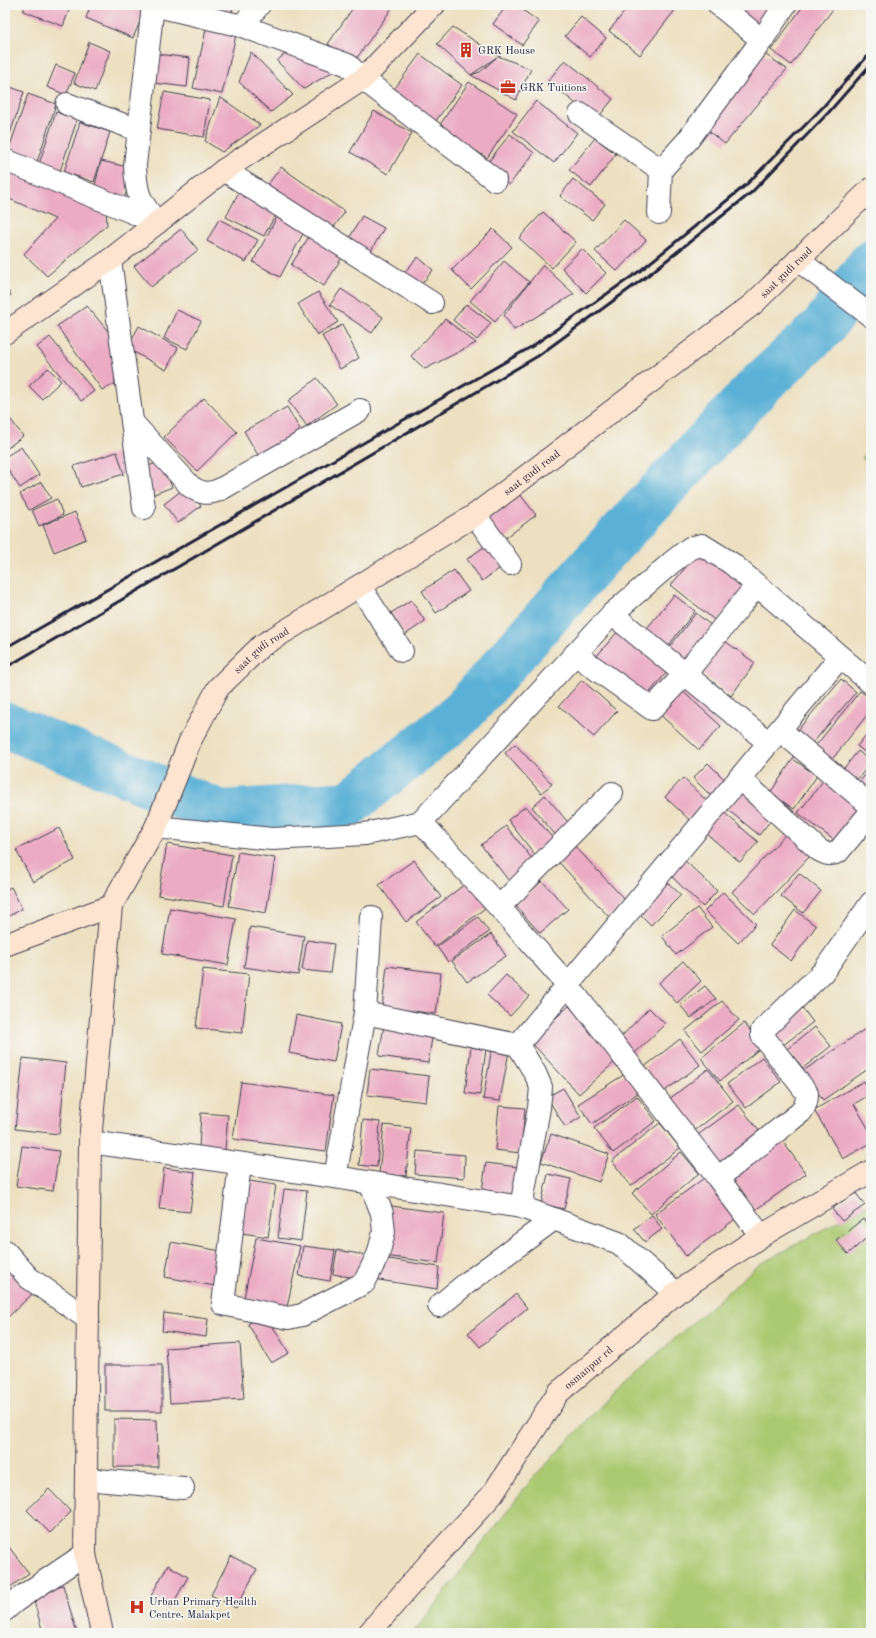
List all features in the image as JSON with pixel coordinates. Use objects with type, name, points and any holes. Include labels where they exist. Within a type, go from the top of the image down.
[{"type":"street","points":[[157,223],[142,204],[137,190],[135,165],[153,5],[242,26],[348,65],[363,79],[495,180]]},
{"type":"street","points":[[242,26],[259,5]]},
{"type":"street","points":[[5,333],[110,260],[224,170],[363,79],[434,5]]},
{"type":"street","points":[[719,5],[762,40]]},
{"type":"street","points":[[659,213],[661,170],[688,140],[762,40],[785,5]]},
{"type":"street","points":[[67,104],[138,130]]},
{"type":"street","points":[[580,114],[661,170]]},
{"type":"street","points":[[5,160],[157,223]]},
{"type":"street","points":[[224,170],[432,303]]},
{"type":"street","name":"saat gudi road","points":[[111,906],[156,827],[190,741],[218,688],[261,646],[360,587],[475,515],[753,304],[871,189]]},
{"type":"street","points":[[110,260],[144,508]]},
{"type":"street","points":[[798,260],[870,316]]},
{"type":"street","points":[[132,422],[190,486],[205,494],[213,493],[221,489],[360,410]]},
{"type":"street","points":[[475,515],[510,564]]},
{"type":"street","points":[[156,827],[272,839],[365,834],[421,822],[612,614],[690,548],[702,545],[731,563],[871,683]]},
{"type":"street","points":[[575,654],[652,709],[684,674],[757,585]]},
{"type":"street","points":[[360,587],[402,651]]},
{"type":"street","points":[[612,614],[684,674],[871,806]]},
{"type":"street","points":[[518,1045],[840,656]]},
{"type":"street","points":[[740,778],[819,850],[827,855],[833,855],[838,852],[871,812]]},
{"type":"street","points":[[499,907],[612,793]]},
{"type":"street","points":[[421,822],[567,984],[718,1178],[761,1236]]},
{"type":"street","points":[[718,1178],[801,1112],[804,1108],[807,1101],[807,1093],[762,1035],[762,1031],[823,972],[871,903]]},
{"type":"street","points":[[5,945],[111,906],[90,1142],[84,1554],[102,1633]]},
{"type":"street","points":[[335,1177],[365,1013],[371,917]]},
{"type":"street","points":[[365,1013],[518,1045],[535,1073],[541,1087],[539,1108],[521,1207]]},
{"type":"street","points":[[90,1142],[335,1177],[521,1207],[619,1243],[676,1293]]},
{"type":"street","points":[[240,1164],[223,1304],[288,1318],[302,1315],[364,1283],[378,1255],[384,1232],[382,1213],[370,1183]]},
{"type":"street","name":"osmanpur rd","points":[[369,1633],[424,1569],[492,1495],[558,1393],[676,1293],[761,1236],[871,1171]]},
{"type":"street","points":[[439,1306],[467,1283],[554,1218]]},
{"type":"street","points":[[5,1251],[28,1278],[88,1319]]},
{"type":"street","points":[[86,1479],[183,1488]]},
{"type":"street","points":[[5,1610],[14,1602],[84,1554]]},
{"type":"green space","points":[[871,448],[871,464],[862,458]]},
{"type":"green space","points":[[871,1203],[871,1622],[869,1633],[413,1633],[532,1479],[614,1392],[757,1266]]},
{"type":"building","points":[[26,5],[71,5],[63,26],[23,11]]},
{"type":"building","points":[[91,5],[147,5],[133,38],[86,18]]},
{"type":"building","points":[[201,5],[233,5],[232,13]]},
{"type":"building","points":[[355,5],[387,5],[392,8],[354,62],[328,44]]},
{"type":"building","points":[[507,5],[516,5],[539,22],[522,45],[493,24]]},
{"type":"building","points":[[630,5],[679,5],[640,55],[609,31]]},
{"type":"building","points":[[728,5],[776,5],[760,27]]},
{"type":"building","points":[[804,5],[828,5],[833,9],[791,65],[771,50]]},
{"type":"building","points":[[581,17],[606,38],[590,57],[565,36]]},
{"type":"building","points":[[207,25],[237,31],[222,94],[193,88]]},
{"type":"building","points":[[453,27],[498,56],[531,69],[516,100],[471,75],[437,44]],"holes":[[[497,57],[480,72],[471,75]]]},
{"type":"building","points":[[89,42],[110,51],[95,91],[74,83]]},
{"type":"building","points":[[290,49],[337,69],[304,89],[277,61]]},
{"type":"building","points":[[251,52],[293,95],[271,112],[239,82]]},
{"type":"building","points":[[763,53],[787,69],[725,144],[707,130]]},
{"type":"building","points":[[157,54],[190,58],[187,87],[153,83]]},
{"type":"building","points":[[420,54],[462,85],[432,126],[390,95]]},
{"type":"building","points":[[565,60],[613,99],[596,120],[548,81]]},
{"type":"building","points":[[56,65],[75,73],[66,95],[47,87]]},
{"type":"building","points":[[469,82],[517,114],[487,158],[439,126]]},
{"type":"building","points":[[5,85],[24,92],[5,149]]},
{"type":"building","points":[[164,92],[210,100],[204,137],[157,129]]},
{"type":"building","points":[[28,94],[56,104],[35,168],[6,157]]},
{"type":"building","points":[[220,97],[260,125],[222,152],[205,141]]},
{"type":"building","points":[[536,101],[577,133],[554,163],[513,131]]},
{"type":"building","points":[[374,111],[412,133],[388,174],[350,152]]},
{"type":"building","points":[[56,112],[77,120],[60,171],[39,164]]},
{"type":"building","points":[[80,122],[110,132],[94,182],[64,172]]},
{"type":"building","points":[[510,134],[534,153],[509,185],[485,166]]},
{"type":"building","points":[[595,138],[616,154],[591,187],[569,170]]},
{"type":"building","points":[[101,161],[132,168],[124,201],[93,193]]},
{"type":"building","points":[[5,166],[106,210],[107,225],[47,276],[24,254],[55,219],[5,197]]},
{"type":"building","points":[[281,167],[345,212],[328,235],[264,190]]},
{"type":"building","points":[[573,179],[605,204],[592,220],[560,196]]},
{"type":"building","points":[[239,192],[277,212],[264,236],[226,217]]},
{"type":"building","points":[[543,212],[576,242],[552,268],[519,238]]},
{"type":"building","points":[[279,213],[306,228],[280,277],[253,262]]},
{"type":"building","points":[[362,216],[384,228],[368,256],[346,244]]},
{"type":"building","points":[[219,219],[258,240],[246,262],[207,241]]},
{"type":"building","points":[[624,220],[646,240],[617,271],[595,251]]},
{"type":"building","points":[[181,229],[198,250],[151,287],[134,266]]},
{"type":"building","points":[[493,229],[512,247],[471,289],[452,270]]},
{"type":"building","points":[[312,232],[345,253],[324,286],[291,265]]},
{"type":"building","points":[[582,249],[606,273],[586,293],[562,268]]},
{"type":"building","points":[[418,257],[433,270],[419,287],[403,274]]},
{"type":"building","points":[[504,261],[529,282],[495,322],[470,301]]},
{"type":"building","points":[[543,265],[574,294],[514,330],[504,315]]},
{"type":"building","points":[[5,287],[11,295],[5,299]]},
{"type":"building","points":[[341,289],[383,317],[372,333],[330,305]]},
{"type":"building","points":[[318,292],[338,322],[317,335],[298,304]]},
{"type":"building","points":[[466,304],[491,323],[477,340],[453,320]]},
{"type":"building","points":[[87,306],[112,336],[115,384],[102,390],[57,326]]},
{"type":"building","points":[[177,310],[201,321],[187,349],[164,338]]},
{"type":"building","points":[[445,319],[476,343],[425,369],[411,356]]},
{"type":"building","points":[[342,325],[359,358],[340,369],[322,336]]},
{"type":"building","points":[[139,326],[178,348],[166,370],[127,348]]},
{"type":"building","points":[[50,337],[94,391],[81,401],[37,347]]},
{"type":"building","points":[[48,368],[61,381],[42,399],[29,386]]},
{"type":"building","points":[[317,378],[337,404],[307,426],[288,401]]},
{"type":"building","points":[[204,398],[237,432],[197,471],[164,437]]},
{"type":"building","points":[[287,407],[302,433],[259,457],[244,431]]},
{"type":"building","points":[[5,412],[23,436],[5,450]]},
{"type":"building","points":[[21,447],[39,475],[20,488],[5,465],[5,457]]},
{"type":"building","points":[[117,452],[124,474],[81,487],[74,466]]},
{"type":"building","points":[[161,461],[172,487],[152,495],[141,469]]},
{"type":"building","points":[[41,482],[51,498],[29,510],[20,494]]},
{"type":"building","points":[[186,487],[201,506],[178,523],[164,504]]},
{"type":"building","points":[[519,493],[536,515],[503,540],[486,517]]},
{"type":"building","points":[[57,499],[63,515],[39,526],[32,510]]},
{"type":"building","points":[[75,512],[86,539],[54,552],[43,525]]},
{"type":"building","points":[[488,544],[503,566],[482,581],[467,559]]},
{"type":"building","points":[[700,550],[745,587],[717,622],[671,585]]},
{"type":"building","points":[[454,570],[469,591],[436,613],[422,591]]},
{"type":"building","points":[[674,595],[695,611],[665,650],[643,633]]},
{"type":"building","points":[[411,600],[425,621],[405,635],[391,613]]},
{"type":"building","points":[[696,613],[713,627],[686,663],[668,649]]},
{"type":"building","points":[[618,631],[667,672],[645,698],[596,657]]},
{"type":"building","points":[[718,636],[755,663],[731,696],[694,668]]},
{"type":"building","points":[[841,679],[856,692],[812,744],[797,731]]},
{"type":"building","points":[[582,680],[617,711],[594,737],[559,706]]},
{"type":"building","points":[[679,688],[721,726],[699,750],[657,712]]},
{"type":"building","points":[[860,691],[871,699],[871,710],[830,762],[813,749]]},
{"type":"building","points":[[871,729],[871,757],[857,746]]},
{"type":"building","points":[[515,744],[552,784],[541,793],[505,753]]},
{"type":"building","points":[[858,751],[871,762],[854,784],[840,773]]},
{"type":"building","points":[[793,759],[817,776],[794,809],[770,793]]},
{"type":"building","points":[[708,763],[729,784],[714,799],[693,778]]},
{"type":"building","points":[[866,774],[871,778],[871,796],[857,785]]},
{"type":"building","points":[[683,778],[711,805],[694,824],[665,797]]},
{"type":"building","points":[[823,781],[864,812],[839,844],[798,813]]},
{"type":"building","points":[[739,784],[776,814],[759,835],[722,805]]},
{"type":"building","points":[[545,795],[572,827],[558,838],[532,807]]},
{"type":"building","points":[[526,806],[555,841],[536,856],[508,820]]},
{"type":"building","points":[[720,809],[758,842],[740,862],[702,830]]},
{"type":"building","points":[[506,826],[534,861],[509,881],[481,845]]},
{"type":"building","points":[[59,828],[75,860],[33,882],[16,850]]},
{"type":"building","points":[[788,832],[812,854],[755,914],[732,892]]},
{"type":"building","points":[[572,843],[626,901],[609,917],[555,858]]},
{"type":"building","points":[[167,844],[232,855],[224,906],[158,895]]},
{"type":"building","points":[[238,852],[275,858],[266,913],[229,906]]},
{"type":"building","points":[[683,859],[717,891],[703,907],[669,874]]},
{"type":"building","points":[[414,860],[441,897],[406,922],[379,885]]},
{"type":"building","points":[[799,873],[821,891],[803,913],[781,896]]},
{"type":"building","points":[[664,879],[681,895],[651,925],[634,908]]},
{"type":"building","points":[[470,880],[489,905],[435,947],[416,922]]},
{"type":"building","points":[[542,881],[568,909],[540,933],[515,905]]},
{"type":"building","points":[[11,887],[22,909],[5,918],[5,890]]},
{"type":"building","points":[[723,892],[756,924],[738,943],[705,911]]},
{"type":"building","points":[[170,908],[236,919],[228,965],[162,954]]},
{"type":"building","points":[[697,908],[712,927],[676,955],[662,936]]},
{"type":"building","points":[[795,910],[816,926],[791,961],[770,945]]},
{"type":"building","points":[[478,917],[489,932],[448,962],[437,947]]},
{"type":"building","points":[[250,927],[304,936],[298,975],[244,967]]},
{"type":"building","points":[[491,934],[506,956],[467,982],[452,961]]},
{"type":"building","points":[[307,940],[334,944],[330,973],[302,970]]},
{"type":"building","points":[[683,961],[701,981],[677,1003],[659,983]]},
{"type":"building","points":[[387,966],[441,973],[436,1014],[382,1007]]},
{"type":"building","points":[[203,969],[249,974],[242,1033],[196,1028]]},
{"type":"building","points":[[506,975],[529,996],[510,1016],[487,995]]},
{"type":"building","points":[[705,986],[716,999],[691,1018],[680,1005]]},
{"type":"building","points":[[722,1001],[739,1020],[702,1051],[685,1031]]},
{"type":"building","points":[[800,1005],[813,1022],[782,1046],[768,1029]]},
{"type":"building","points":[[569,1006],[618,1059],[579,1094],[530,1041]]},
{"type":"building","points":[[649,1008],[665,1024],[632,1056],[617,1041]]},
{"type":"building","points":[[296,1015],[341,1024],[334,1062],[289,1053]]},
{"type":"building","points":[[744,1023],[763,1046],[720,1081],[701,1058]]},
{"type":"building","points":[[384,1025],[433,1032],[428,1063],[379,1056]]},
{"type":"building","points":[[871,1025],[871,1067],[823,1100],[803,1071]]},
{"type":"building","points":[[815,1027],[831,1046],[803,1068],[787,1049]]},
{"type":"building","points":[[680,1039],[700,1065],[662,1093],[643,1068]]},
{"type":"building","points":[[471,1047],[486,1049],[480,1095],[465,1093]]},
{"type":"building","points":[[492,1048],[509,1051],[500,1101],[483,1099]]},
{"type":"building","points":[[762,1057],[781,1082],[746,1108],[727,1084]]},
{"type":"building","points":[[23,1058],[66,1063],[59,1134],[15,1129]]},
{"type":"building","points":[[370,1069],[429,1076],[426,1102],[367,1095]]},
{"type":"building","points":[[708,1069],[733,1101],[693,1132],[668,1100]]},
{"type":"building","points":[[625,1074],[638,1093],[592,1124],[578,1104]]},
{"type":"building","points":[[864,1081],[871,1094],[854,1104],[871,1133],[871,1143],[843,1159],[814,1110]]},
{"type":"building","points":[[241,1082],[334,1095],[326,1151],[233,1139]]},
{"type":"building","points":[[563,1088],[581,1117],[565,1127],[547,1097]]},
{"type":"building","points":[[637,1096],[656,1121],[613,1153],[594,1128]]},
{"type":"building","points":[[739,1105],[763,1136],[718,1169],[695,1137]]},
{"type":"building","points":[[499,1106],[525,1108],[521,1153],[495,1150]]},
{"type":"building","points":[[201,1113],[228,1115],[225,1150],[199,1148]]},
{"type":"building","points":[[363,1120],[380,1122],[377,1167],[359,1165]]},
{"type":"building","points":[[660,1123],[680,1148],[631,1186],[612,1161]]},
{"type":"building","points":[[384,1125],[411,1128],[406,1176],[379,1174]]},
{"type":"building","points":[[551,1134],[609,1154],[599,1182],[541,1162]]},
{"type":"building","points":[[781,1139],[806,1174],[755,1210],[730,1175]]},
{"type":"building","points":[[22,1146],[59,1151],[53,1191],[16,1186]]},
{"type":"building","points":[[417,1151],[465,1155],[464,1178],[415,1174]]},
{"type":"building","points":[[681,1152],[699,1173],[651,1214],[632,1193]]},
{"type":"building","points":[[486,1163],[518,1167],[515,1195],[482,1191]]},
{"type":"building","points":[[164,1168],[195,1172],[190,1212],[159,1209]]},
{"type":"building","points":[[548,1174],[571,1179],[564,1209],[541,1204]]},
{"type":"building","points":[[707,1176],[738,1217],[686,1256],[655,1214]]},
{"type":"building","points":[[249,1181],[276,1185],[268,1237],[242,1233]]},
{"type":"building","points":[[284,1189],[307,1191],[301,1241],[278,1238]]},
{"type":"building","points":[[855,1192],[865,1205],[842,1221],[832,1209]]},
{"type":"building","points":[[391,1206],[444,1213],[438,1263],[384,1256]]},
{"type":"building","points":[[652,1215],[662,1229],[645,1242],[634,1229]]},
{"type":"building","points":[[863,1219],[871,1229],[871,1234],[848,1254],[836,1240]]},
{"type":"building","points":[[256,1238],[300,1246],[287,1307],[244,1298]]},
{"type":"building","points":[[171,1242],[221,1251],[215,1286],[165,1277]]},
{"type":"building","points":[[303,1246],[335,1250],[330,1281],[299,1276]]},
{"type":"building","points":[[337,1250],[365,1255],[361,1279],[333,1274]]},
{"type":"building","points":[[383,1258],[439,1267],[437,1289],[379,1280]]},
{"type":"building","points":[[5,1267],[32,1294],[5,1320]]},
{"type":"building","points":[[516,1294],[527,1308],[480,1347],[468,1333]]},
{"type":"building","points":[[164,1313],[208,1319],[206,1337],[162,1331]]},
{"type":"building","points":[[265,1314],[289,1353],[271,1363],[248,1324]]},
{"type":"building","points":[[240,1343],[244,1399],[170,1403],[166,1348]]},
{"type":"building","points":[[105,1365],[162,1365],[162,1411],[105,1411]]},
{"type":"building","points":[[114,1419],[157,1420],[158,1467],[114,1467]]},
{"type":"building","points":[[49,1489],[71,1512],[50,1533],[27,1510]]},
{"type":"building","points":[[5,1542],[29,1573],[5,1591]]},
{"type":"building","points":[[231,1556],[257,1569],[236,1608],[211,1595]]},
{"type":"building","points":[[168,1565],[188,1577],[171,1607],[151,1596]]},
{"type":"building","points":[[63,1585],[77,1633],[43,1633],[32,1594]]},
{"type":"waterway","points":[[5,725],[221,813],[349,804],[461,714],[602,554],[762,383],[822,328],[871,263]]},
{"type":"railway","points":[[5,648],[531,347],[641,270],[746,185],[823,107],[871,52]]},
{"type":"railway","points":[[5,668],[538,356],[647,276],[752,192],[829,112],[871,64]]},
{"type":"place","name":"GRK House","points":[[466,50]]},
{"type":"place","name":"GRK Tuitions","points":[[508,87]]},
{"type":"place","name":"Urban Primary Health Centre, Malakpet","points":[[137,1607]]}]
